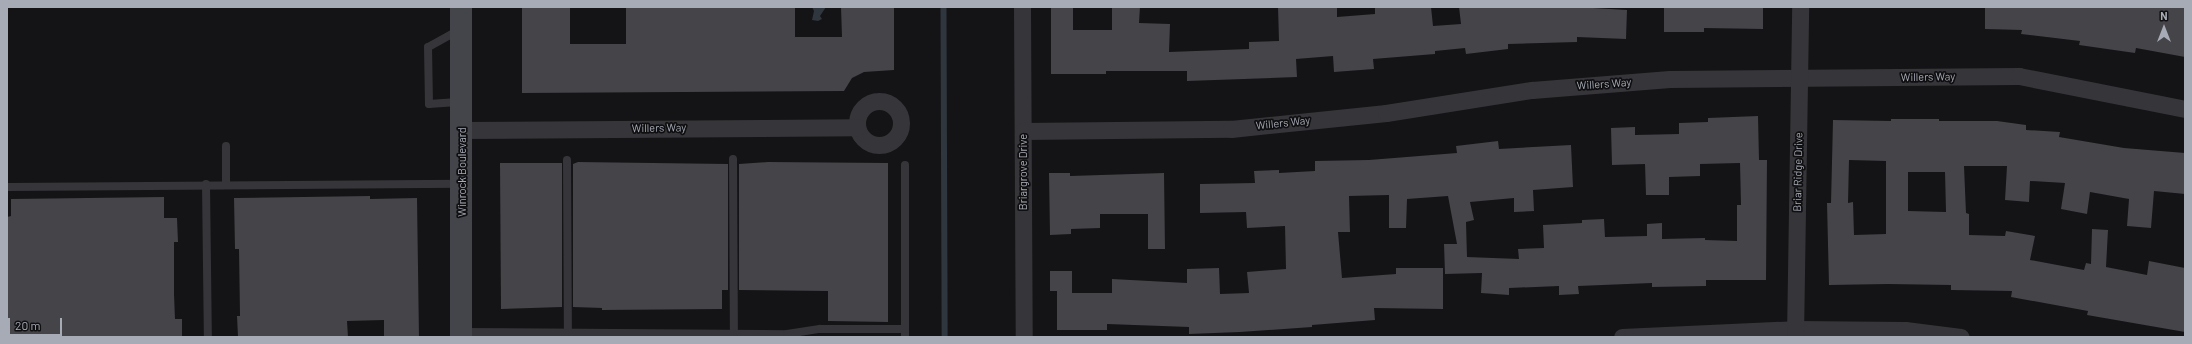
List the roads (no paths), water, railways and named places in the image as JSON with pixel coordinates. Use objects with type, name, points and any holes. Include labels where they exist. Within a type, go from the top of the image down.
[{"type":"street","name":"Winrock Boulevard","points":[[461,7],[461,334]]},
{"type":"street","name":"Briargrove Drive","points":[[1022,7],[1024,337]]},
{"type":"street","name":"Briar Ridge Drive","points":[[1795,333],[1800,7]]},
{"type":"street","name":"Willers Way","points":[[1023,131],[1232,129],[1386,112],[1532,90],[1670,79],[2019,76],[2185,109]]},
{"type":"street","name":"Willers Way","points":[[462,130],[857,127]]},
{"type":"street","points":[[1622,337],[1905,330],[1961,337]]},
{"type":"lane","points":[[461,29],[428,47],[429,104],[462,102]]},
{"type":"lane","points":[[226,146],[226,184]]},
{"type":"lane","points":[[733,159],[734,335]]},
{"type":"lane","points":[[567,160],[568,335]]},
{"type":"lane","points":[[461,334],[734,335],[787,334],[820,329],[905,333],[905,165]]},
{"type":"lane","points":[[7,187],[206,184],[462,184]]},
{"type":"lane","points":[[206,184],[208,337]]},
{"type":"waterway","points":[[944,7],[945,337]]}]
